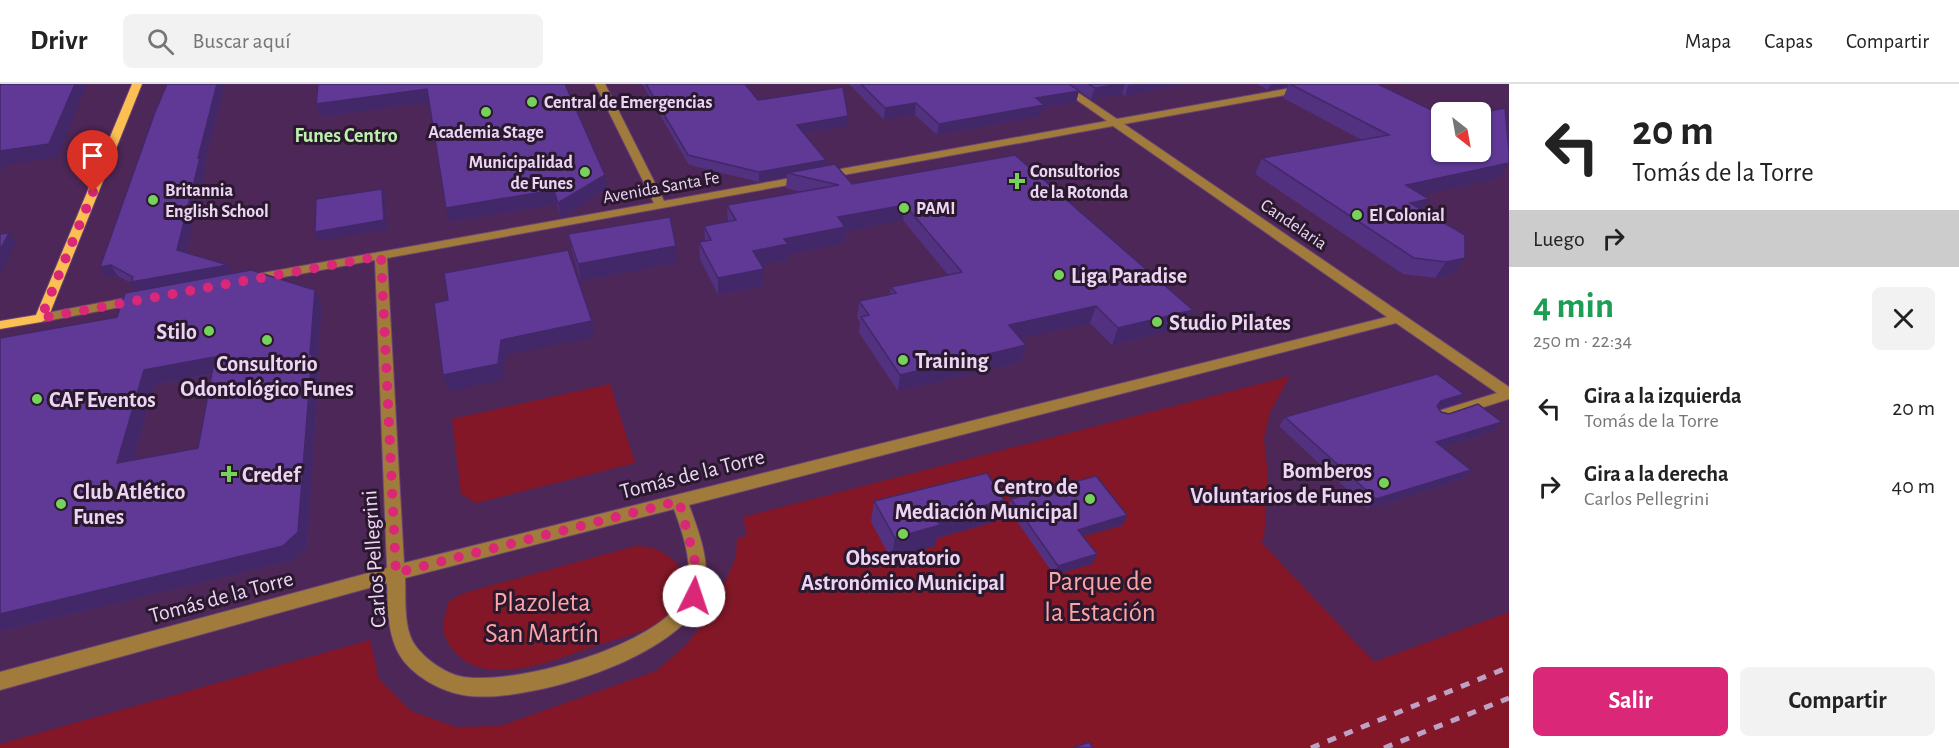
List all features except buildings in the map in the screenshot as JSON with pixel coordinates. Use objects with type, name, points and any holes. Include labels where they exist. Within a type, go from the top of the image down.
[{"type":"main road","points":[[0,325],[41,318],[137,84]]},
{"type":"street","points":[[600,84],[661,205]]},
{"type":"street","name":"Candelaria","points":[[1059,84],[1509,394]]},
{"type":"street","name":"Avenida Santa Fe","points":[[240,281],[1329,84]]},
{"type":"street","name":"Carlos Pellegrini","points":[[381,256],[398,622],[406,649],[431,673],[460,686],[515,685],[598,663],[638,646],[676,623],[694,596],[696,565],[679,501]]},
{"type":"street","points":[[41,318],[159,296]]},
{"type":"street","name":"Tomás de la Torre","points":[[0,681],[396,573],[1398,318]]},
{"type":"street","points":[[1440,416],[1509,394]]},
{"type":"green space","name":"Parque de la Estación","points":[[1290,376],[1270,412],[1264,439],[1268,476],[1264,538],[1261,542],[1374,662],[1509,612],[1509,748],[0,748],[0,744],[370,640],[379,679],[411,711],[456,727],[500,726],[656,671],[684,647],[710,615],[736,557],[737,538],[747,536],[743,517]]},
{"type":"green space","points":[[610,384],[635,463],[476,503],[461,494],[452,419]]},
{"type":"green space","name":"Plazoleta San Martín","points":[[635,546],[662,552],[683,571],[676,605],[670,615],[656,624],[564,657],[524,668],[504,670],[485,669],[469,663],[455,652],[446,640],[443,628],[449,601],[464,593]]},
{"type":"railway","points":[[1311,748],[1509,667]]},
{"type":"railway","points":[[1384,748],[1509,698]]},
{"type":"place","name":"Central de Emergencias","points":[[532,102]]},
{"type":"place","name":"Academia Stage","points":[[486,112]]},
{"type":"place","name":"Municipalidad de Funes","points":[[585,172]]},
{"type":"place","name":"Consultorios de la Rotonda","points":[[1017,181]]},
{"type":"place","name":"Britannia English School","points":[[153,200]]},
{"type":"place","name":"PAMI","points":[[904,208]]},
{"type":"place","name":"El Colonial","points":[[1357,215]]},
{"type":"place","name":"Liga Paradise","points":[[1059,275]]},
{"type":"place","name":"Studio Pilates","points":[[1157,322]]},
{"type":"place","name":"Stilo","points":[[209,331]]},
{"type":"place","name":"Consultorio Odontológico Funes","points":[[267,340]]},
{"type":"place","name":"Training","points":[[903,360]]},
{"type":"place","name":"CAF Eventos","points":[[37,399]]},
{"type":"place","name":"Credef","points":[[229,474]]},
{"type":"place","name":"Bomberos Voluntarios de Funes","points":[[1384,483]]},
{"type":"place","name":"Centro de Mediación Municipal","points":[[1090,499]]},
{"type":"place","name":"Club Atlético Funes","points":[[61,504]]},
{"type":"place","name":"Observatorio Astronómico Municipal","points":[[903,534]]},
{"type":"district","name":"Funes Centro","points":[[346,135]]},
{"type":"route","points":[[93,192],[41,318],[381,256],[396,573],[679,501],[691,537],[696,565],[694,596]]}]
